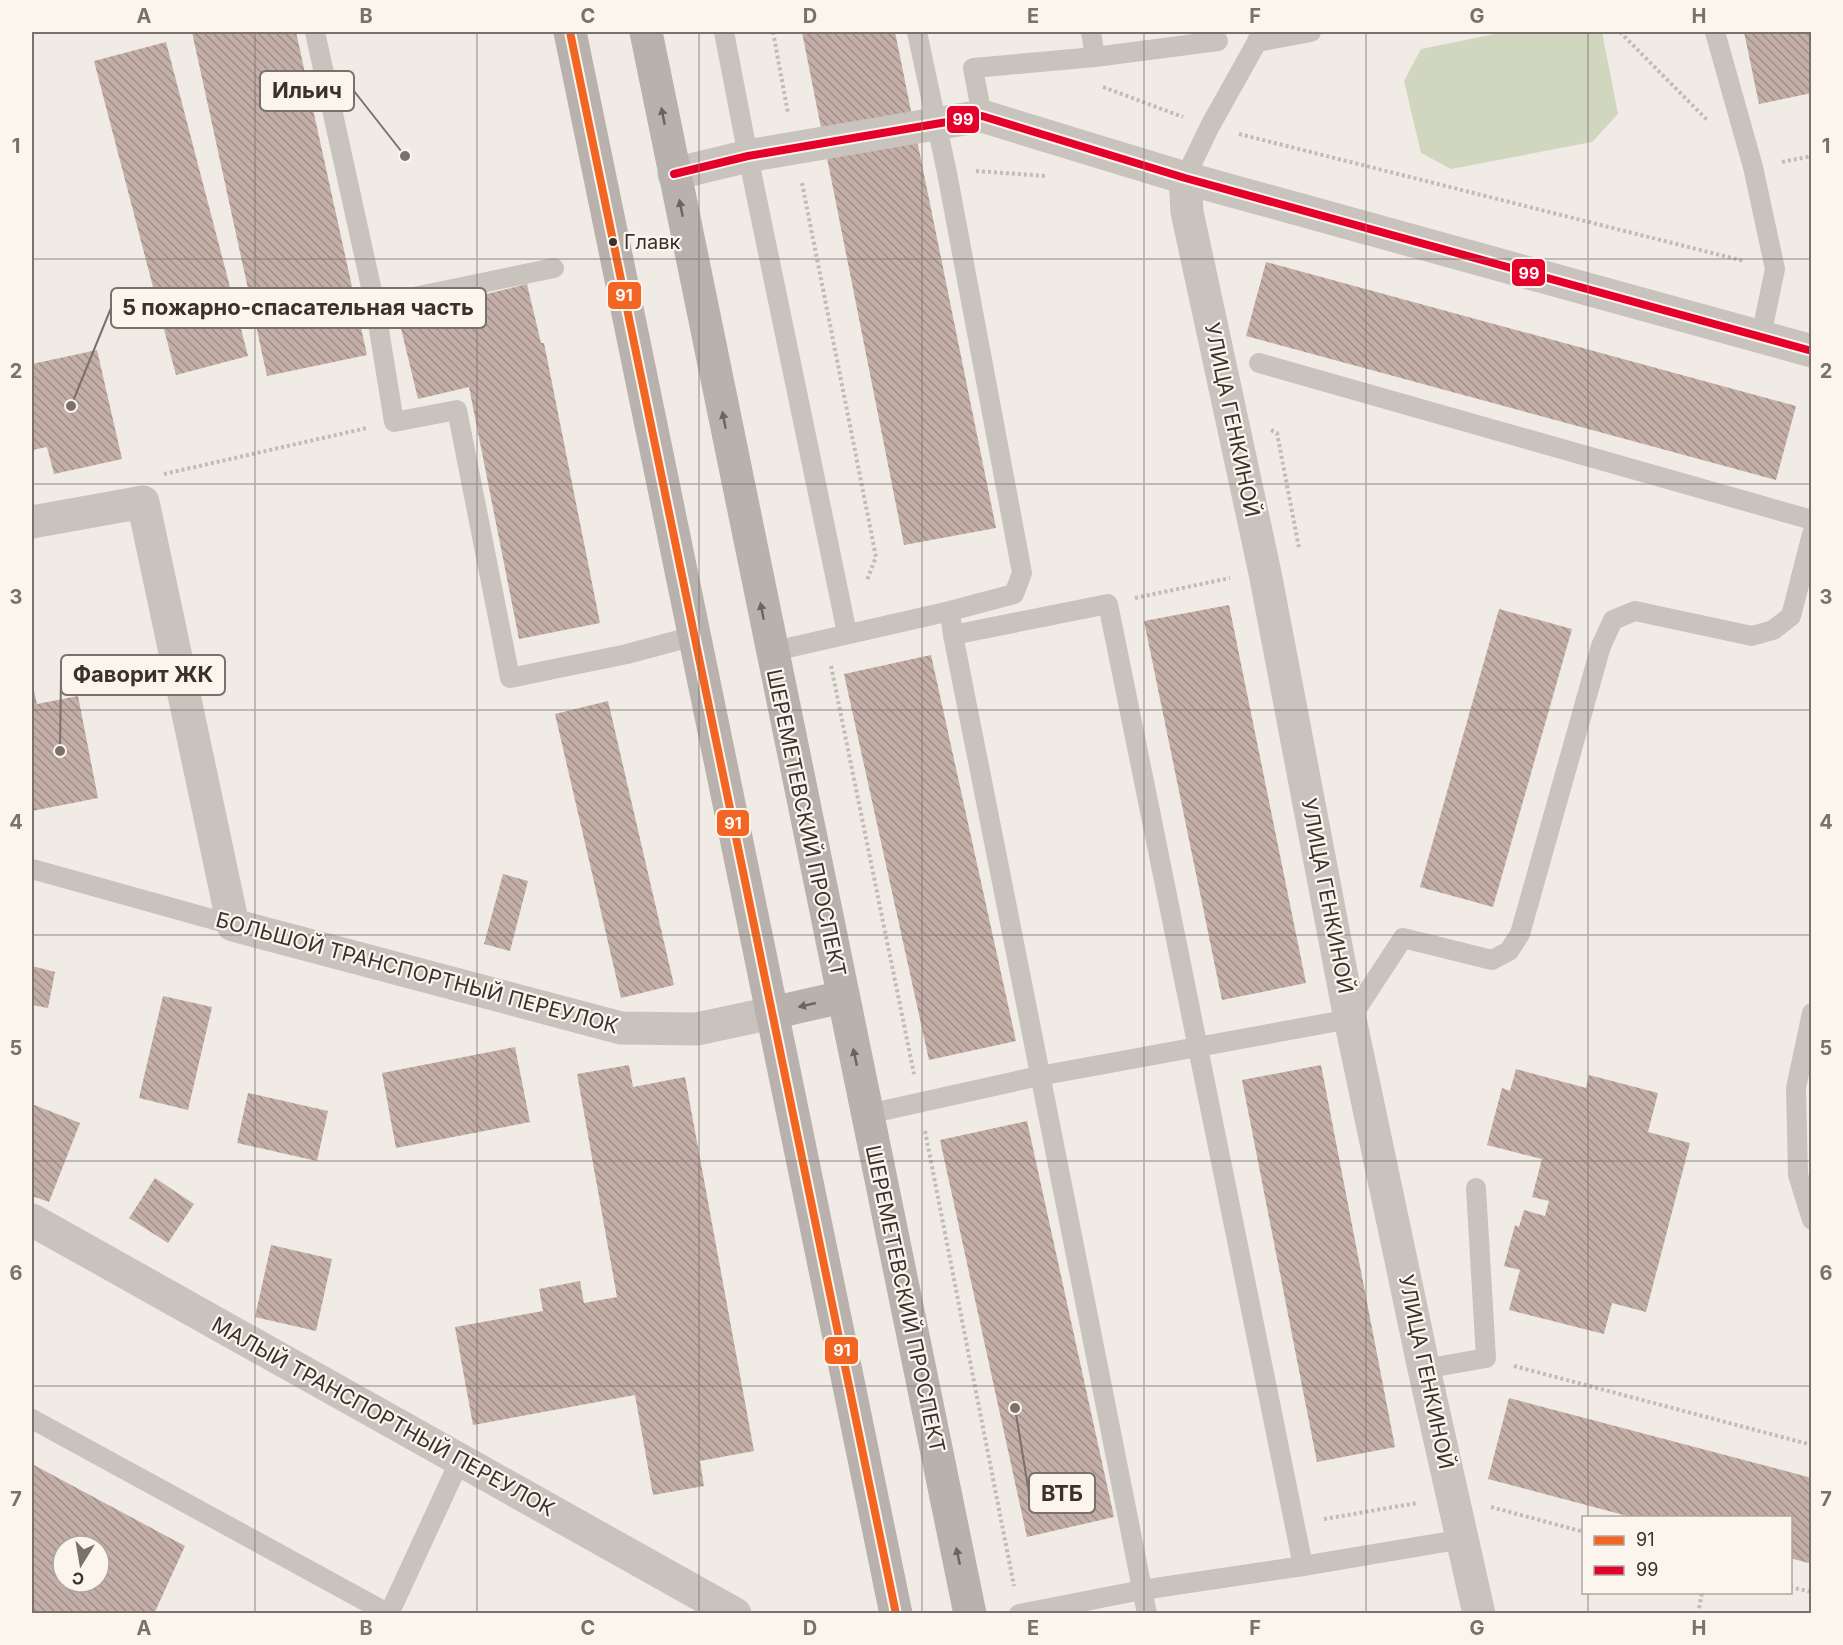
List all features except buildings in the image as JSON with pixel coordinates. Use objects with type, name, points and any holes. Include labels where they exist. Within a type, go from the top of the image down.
[{"type":"main road","points":[[570,32],[896,1614]]},
{"type":"main road","name":"ШЕРЕМЕТЕВСКИЙ ПРОСПЕКТ","points":[[646,32],[771,652],[970,1614]]},
{"type":"main road","name":"БОЛЬШОЙ ТРАНСПОРТНЫЙ ПЕРЕУЛОК","points":[[772,1013],[842,997]]},
{"type":"street","points":[[674,174],[748,156],[982,116],[1185,178],[1812,351]]},
{"type":"street","name":"УЛИЦА ГЕНКИНОЙ","points":[[1185,178],[1187,212],[1265,573],[1350,1019],[1424,1369],[1479,1614]]},
{"type":"street","points":[[32,522],[143,502],[234,925]]},
{"type":"street","name":"БОЛЬШОЙ ТРАНСПОРТНЫЙ ПЕРЕУЛОК","points":[[234,925],[621,1028],[697,1029],[772,1013]]},
{"type":"street","name":"МАЛЫЙ ТРАНСПОРТНЫЙ ПЕРЕУЛОК","points":[[32,1220],[735,1614]]},
{"type":"lane","points":[[315,32],[375,305],[394,422],[457,410],[510,678],[627,654],[694,636]]},
{"type":"lane","points":[[724,32],[847,633]]},
{"type":"lane","points":[[771,652],[1014,594],[1022,573],[937,122],[917,32]]},
{"type":"lane","points":[[1091,32],[1095,57]]},
{"type":"lane","points":[[1185,178],[1258,37],[1311,32]]},
{"type":"lane","points":[[1715,32],[1753,167],[1775,269],[1761,336]]},
{"type":"lane","points":[[982,116],[973,68],[1095,57],[1218,41]]},
{"type":"lane","points":[[375,305],[554,268]]},
{"type":"lane","points":[[1259,363],[1812,520]]},
{"type":"lane","points":[[868,1114],[1039,1077],[1350,1019],[1403,938],[1492,960],[1509,951],[1520,934],[1601,646],[1613,620],[1635,611],[1752,636],[1773,630],[1791,616],[1812,534]]},
{"type":"lane","points":[[953,635],[1108,604],[1303,1566]]},
{"type":"lane","points":[[950,611],[1039,1077],[1146,1614]]},
{"type":"lane","name":"БОЛЬШОЙ ТРАНСПОРТНЫЙ ПЕРЕУЛОК","points":[[32,869],[234,925]]},
{"type":"lane","points":[[1812,1013],[1796,1088],[1798,1175],[1812,1220]]},
{"type":"lane","points":[[1424,1369],[1486,1358],[1476,1188]]},
{"type":"lane","points":[[32,1419],[389,1614],[460,1460]]},
{"type":"lane","points":[[1019,1613],[1142,1590],[1463,1539]]},
{"type":"path","points":[[773,32],[876,557],[847,633],[831,663],[920,1102],[1019,1613]]},
{"type":"path","points":[[1620,32],[1712,125]]},
{"type":"path","points":[[1100,86],[1210,126],[1775,269]]},
{"type":"path","points":[[143,502],[153,476],[394,422]]},
{"type":"path","points":[[1108,604],[1235,577]]},
{"type":"path","points":[[1508,1364],[1812,1445]]},
{"type":"path","points":[[1294,1524],[1454,1497],[1582,1531]]},
{"type":"path","points":[[1792,1587],[1812,1592]]},
{"type":"path","points":[[1698,1614],[1702,1594]]},
{"type":"green space","points":[[1505,32],[1602,32],[1618,114],[1592,142],[1451,169],[1421,153],[1404,81],[1421,49]]},
{"type":"transit line","name":"91","points":[[570,32],[896,1614]]},
{"type":"transit line","name":"99","points":[[674,174],[748,156],[982,116],[1185,178],[1812,351]]},
{"type":"place","name":"Ильич","points":[[405,156]]},
{"type":"place","name":"Главк","points":[[613,242]]},
{"type":"place","name":"5 пожарно-спасательная часть","points":[[71,406]]},
{"type":"place","name":"Фаворит ЖК","points":[[60,751]]},
{"type":"place","name":"ВТБ","points":[[1015,1408]]}]
